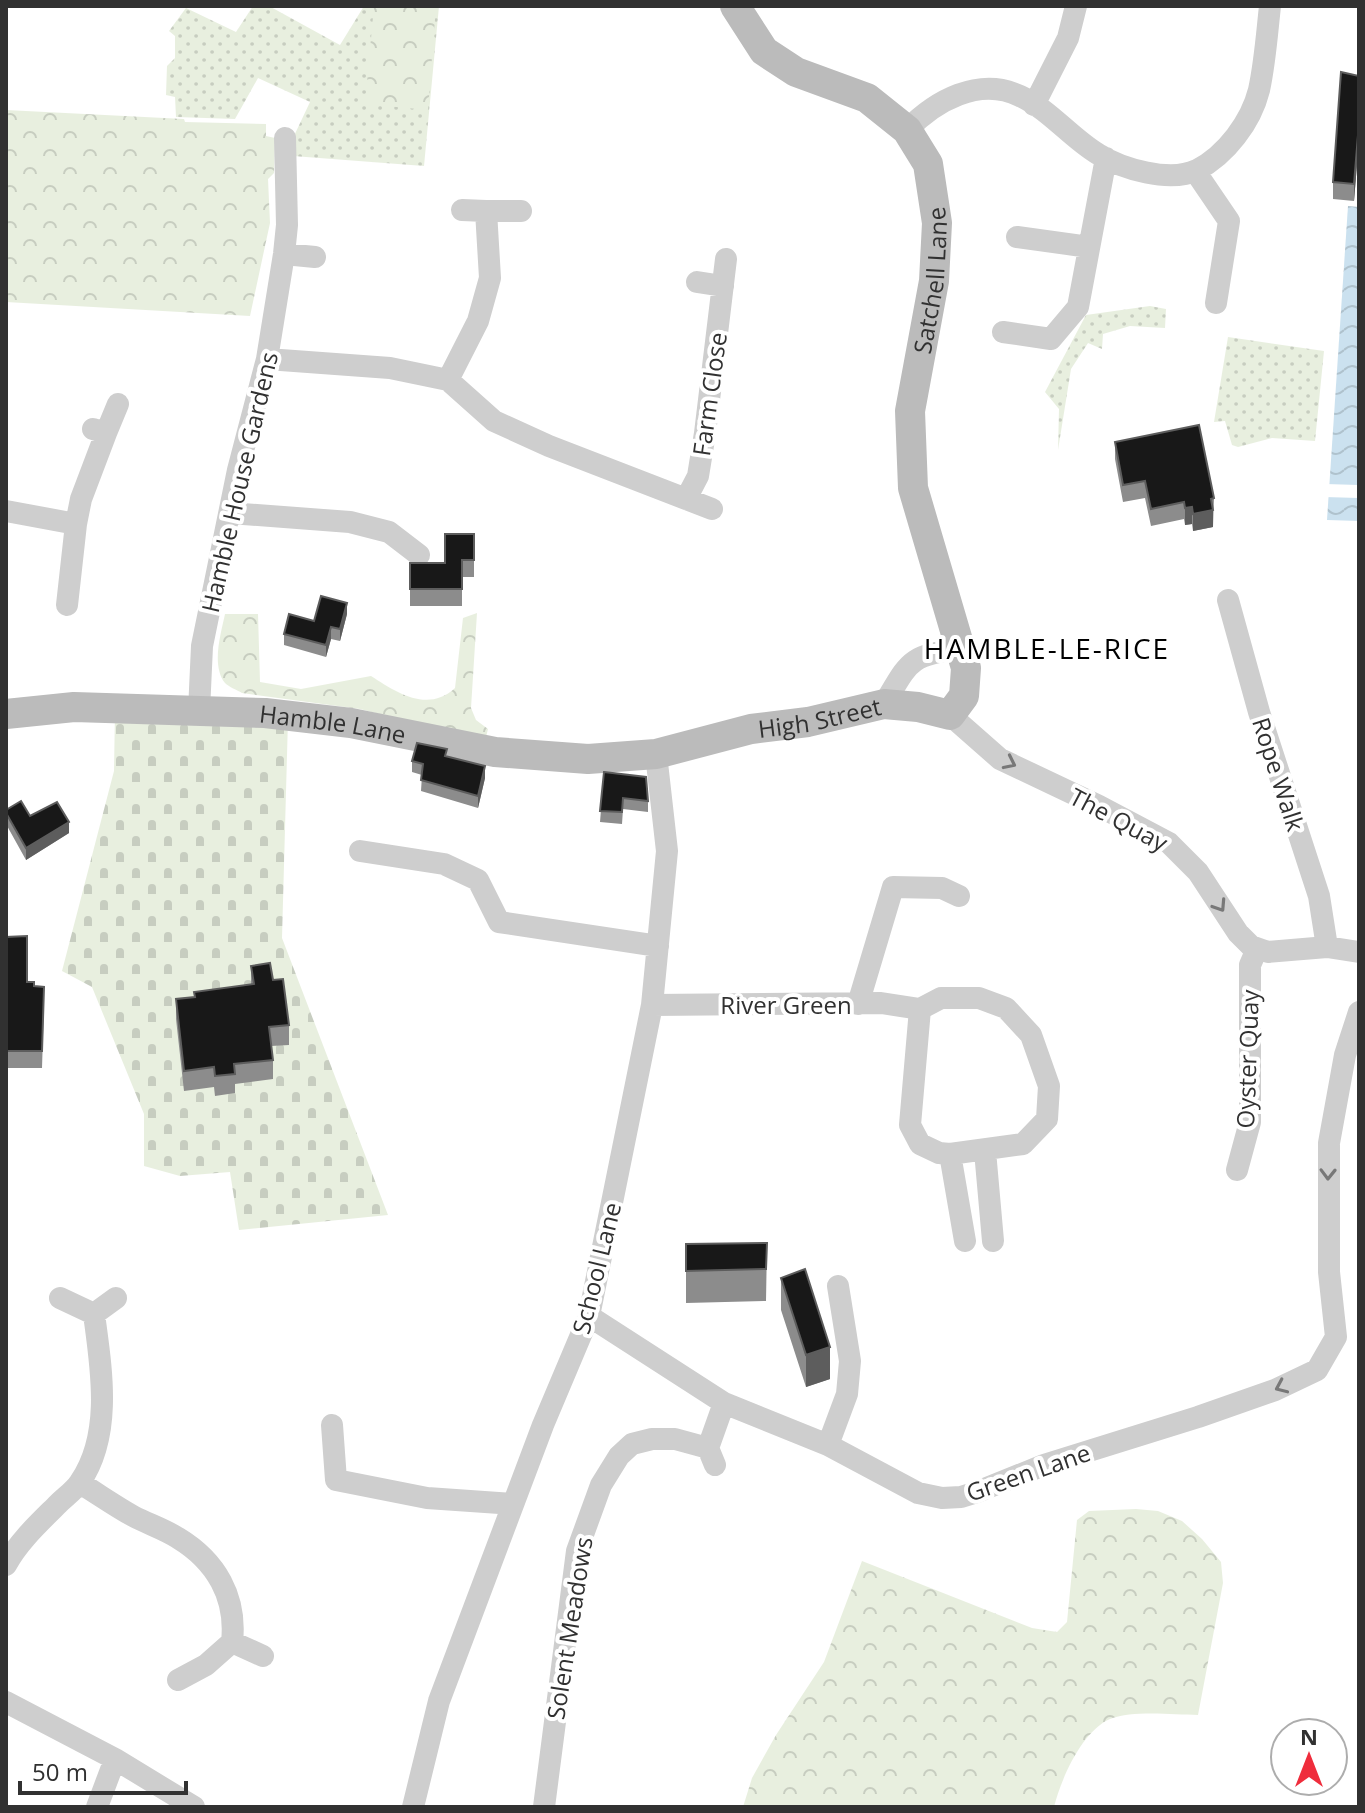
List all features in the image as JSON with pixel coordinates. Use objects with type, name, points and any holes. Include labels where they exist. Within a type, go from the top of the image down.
[{"type":"main road","name":"Satchell Lane","points":[[735,6],[764,51],[796,72],[867,98],[907,130],[928,164],[937,223],[934,281],[910,411],[913,488],[961,648],[967,678],[964,696],[950,715]]},
{"type":"main road","points":[[884,704],[918,707],[950,715]]},
{"type":"main road","name":"High Street","points":[[656,754],[751,729],[808,722],[884,704]]},
{"type":"main road","name":"Hamble Lane","points":[[6,714],[74,707],[265,713],[351,723],[526,755],[588,759],[656,754]]},
{"type":"street","points":[[1034,105],[1068,38],[1076,6]]},
{"type":"street","points":[[907,130],[926,111],[953,95],[985,89],[1019,95],[1106,158],[1122,166],[1162,176],[1195,171],[1221,152],[1245,124],[1258,91],[1270,6]]},
{"type":"street","name":"Hamble House Gardens","points":[[199,711],[202,646],[238,470],[267,359],[284,254],[287,225],[285,138]]},
{"type":"street","points":[[1003,332],[1051,339],[1078,307],[1106,158]]},
{"type":"street","points":[[1195,171],[1229,221],[1216,303]]},
{"type":"street","points":[[462,210],[521,211]]},
{"type":"street","points":[[448,380],[478,321],[490,278],[486,211]]},
{"type":"street","points":[[1017,237],[1089,247]]},
{"type":"street","points":[[284,254],[315,257]]},
{"type":"street","name":"Farm Close","points":[[686,499],[698,476],[726,259]]},
{"type":"street","points":[[697,282],[723,286]]},
{"type":"street","points":[[267,359],[390,368],[448,380],[494,421],[543,452],[712,509]]},
{"type":"street","points":[[67,605],[81,499],[100,431],[118,404]]},
{"type":"street","points":[[6,511],[76,524]]},
{"type":"street","points":[[230,513],[350,522],[389,532],[419,555]]},
{"type":"street","name":"Rope Walk","points":[[1228,600],[1263,726],[1319,896],[1327,947]]},
{"type":"street","name":"High Street","points":[[884,704],[907,665],[926,654],[961,648]]},
{"type":"street","name":"The Quay","points":[[950,715],[1000,759],[1169,843],[1198,872],[1245,942],[1257,949]]},
{"type":"street","name":"School Lane","points":[[413,1807],[439,1701],[513,1504],[589,1316],[652,1005],[667,851],[656,754]]},
{"type":"street","points":[[360,851],[444,864],[478,880],[499,922],[658,946]]},
{"type":"street","points":[[858,1004],[893,887],[942,888],[959,896]]},
{"type":"street","points":[[1257,949],[1283,952],[1327,947],[1359,952]]},
{"type":"street","name":"Oyster Quay","points":[[1237,1170],[1250,1122],[1250,965],[1257,949]]},
{"type":"street","name":"River Green","points":[[652,1005],[881,1003],[920,1009],[941,998],[979,998],[1006,1008],[1031,1035],[1049,1086],[1047,1119],[1023,1144],[950,1154]]},
{"type":"street","points":[[920,1009],[910,1125],[920,1144],[939,1153],[950,1154],[965,1241]]},
{"type":"street","name":"Green Lane","points":[[589,1316],[724,1403],[828,1445],[918,1493],[942,1498],[961,1497],[1044,1465],[1275,1390],[1317,1370],[1336,1337],[1329,1272],[1328,1156],[1345,1055],[1359,1012]]},
{"type":"street","points":[[985,1151],[993,1241]]},
{"type":"street","points":[[828,1445],[847,1394],[850,1361],[838,1286]]},
{"type":"street","points":[[60,1298],[94,1314]]},
{"type":"street","points":[[94,1314],[116,1298]]},
{"type":"street","points":[[8,1558],[80,1483],[96,1447],[103,1409],[94,1314]]},
{"type":"street","name":"Solent Meadows","points":[[544,1807],[577,1551],[601,1485],[619,1456],[632,1444],[652,1439],[675,1439],[711,1456],[724,1403]]},
{"type":"street","points":[[332,1425],[336,1480],[427,1498],[513,1504]]},
{"type":"street","points":[[80,1483],[134,1516],[179,1538],[212,1564],[230,1599],[234,1624],[232,1642],[206,1665],[178,1680]]},
{"type":"street","points":[[232,1642],[263,1656]]},
{"type":"street","points":[[6,1702],[115,1759],[194,1807]]},
{"type":"street","points":[[97,1807],[115,1759]]},
{"type":"green space","points":[[253,6],[269,6],[340,45],[364,6],[439,6],[424,166],[293,156],[293,138],[310,102],[258,78],[235,119],[176,117],[175,97],[166,95],[167,66],[175,58],[175,36],[169,31],[186,8],[236,32]]},
{"type":"green space","points":[[374,6],[436,6],[428,110],[365,104]]},
{"type":"green space","points":[[6,110],[266,124],[266,136],[275,138],[274,173],[268,179],[270,223],[250,316],[6,302]]},
{"type":"green space","points":[[1150,306],[1166,309],[1165,328],[1130,326],[1103,334],[1102,349],[1088,343],[1071,369],[1058,450],[1059,409],[1045,392],[1086,315]]},
{"type":"green space","points":[[1228,337],[1324,351],[1315,441],[1272,438],[1238,447],[1232,445],[1225,421],[1214,422]]},
{"type":"green space","points":[[477,613],[471,708],[476,720],[488,729],[485,741],[360,709],[242,693],[225,683],[219,668],[218,649],[225,614],[258,614],[260,682],[301,689],[371,676],[402,694],[423,700],[434,699],[455,688],[463,618]]},
{"type":"green space","points":[[115,711],[288,719],[282,938],[388,1215],[239,1230],[230,1172],[180,1176],[144,1166],[144,1114],[92,987],[62,971],[114,771]]},
{"type":"green space","points":[[1089,1511],[1158,1511],[1182,1521],[1221,1562],[1223,1583],[1198,1715],[1120,1716],[1100,1725],[1074,1757],[1054,1807],[743,1807],[752,1778],[776,1735],[824,1662],[862,1561],[1032,1628],[1057,1632],[1067,1622],[1077,1520]]},
{"type":"water","points":[[1348,206],[1359,207],[1359,521],[1327,520]]},
{"type":"pier","points":[[1325,484],[1359,485],[1359,498],[1324,497]]},
{"type":"building","points":[[1341,72],[1359,76],[1354,184],[1333,182]]},
{"type":"building","points":[[1199,425],[1214,498],[1211,499],[1213,510],[1193,514],[1192,507],[1185,508],[1184,502],[1151,509],[1145,481],[1123,485],[1115,442]]},
{"type":"building","points":[[445,534],[474,534],[474,560],[462,560],[462,589],[410,589],[410,563],[445,563]]},
{"type":"building","points":[[321,596],[347,603],[340,629],[331,627],[326,645],[284,634],[289,614],[314,621]]},
{"type":"building","points":[[417,743],[447,749],[445,756],[485,766],[478,796],[421,780],[423,764],[412,761]]},
{"type":"building","points":[[604,772],[646,777],[648,801],[623,798],[622,812],[600,811]]},
{"type":"building","points":[[21,801],[30,816],[57,802],[69,822],[26,848],[6,813]]},
{"type":"building","points":[[27,936],[27,982],[44,987],[42,1051],[6,1051],[6,937]]},
{"type":"building","points":[[270,963],[273,980],[283,979],[289,1025],[269,1027],[273,1060],[234,1064],[235,1074],[215,1076],[214,1067],[184,1071],[176,999],[195,997],[194,992],[254,984],[251,966]]},
{"type":"building","points":[[767,1243],[766,1269],[686,1271],[686,1244]]},
{"type":"building","points":[[805,1269],[830,1347],[806,1355],[781,1278]]},
{"type":"district","name":"HAMBLE-LE-RICE","points":[[1047,648]]}]
